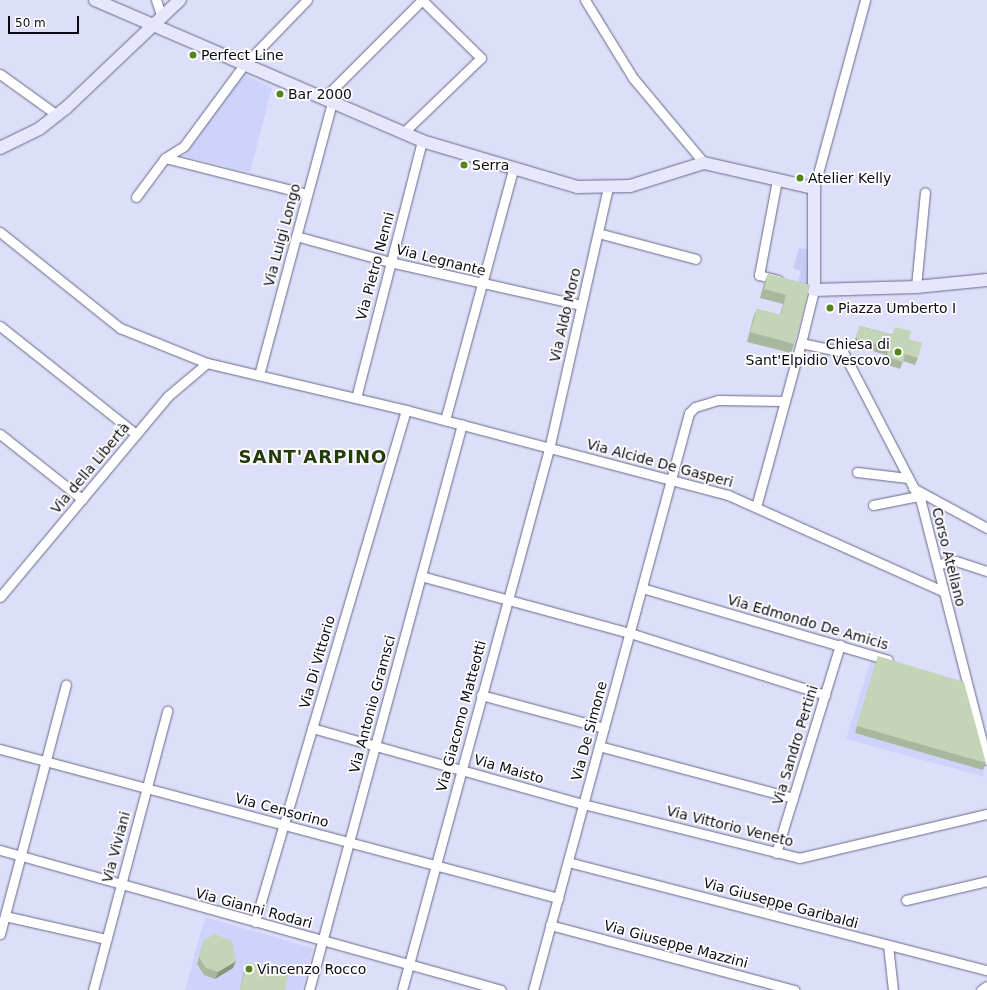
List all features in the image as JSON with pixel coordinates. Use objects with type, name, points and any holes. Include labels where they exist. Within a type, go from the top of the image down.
[{"type":"street","points":[[95,0],[159,20],[243,66],[422,141],[513,170],[577,186],[608,188],[630,186],[704,164],[814,188]]},
{"type":"street","points":[[156,0],[159,20]]},
{"type":"street","points":[[0,148],[39,130],[180,0]]},
{"type":"street","points":[[136,197],[165,158],[184,146],[243,66],[307,0]]},
{"type":"street","points":[[327,101],[422,0],[481,58],[403,133]]},
{"type":"street","points":[[585,0],[633,78],[704,164]]},
{"type":"street","points":[[756,507],[784,401],[801,344],[814,290],[814,188],[865,0]]},
{"type":"street","points":[[0,74],[57,115]]},
{"type":"street","name":"Via Luigi Longo","points":[[259,375],[307,194],[327,101]]},
{"type":"street","name":"Via Pietro Nenni","points":[[356,398],[422,141]]},
{"type":"street","points":[[165,158],[307,194]]},
{"type":"street","points":[[445,420],[513,170]]},
{"type":"street","points":[[777,180],[759,275],[786,283]]},
{"type":"street","name":"Via Aldo Moro","points":[[549,449],[608,188]]},
{"type":"street","points":[[916,287],[925,192]]},
{"type":"street","name":"Via Alcide De Gasperi","points":[[0,232],[120,328],[207,363],[462,424],[549,449],[728,495],[943,592]]},
{"type":"street","points":[[598,233],[696,259]]},
{"type":"street","name":"Via Legnante","points":[[296,236],[390,262],[482,284],[581,305]]},
{"type":"street","points":[[800,286],[814,290],[851,290],[916,287],[987,280]]},
{"type":"street","points":[[0,326],[136,434]]},
{"type":"street","name":"Corso Atellano","points":[[801,344],[843,352],[915,492],[926,518],[939,564],[943,592],[962,683],[987,760]]},
{"type":"street","name":"Via della Libertà","points":[[0,597],[168,396],[207,363]]},
{"type":"street","name":"Via De Simone","points":[[534,990],[583,804],[692,409],[723,399],[784,401]]},
{"type":"street","name":"Via Di Vittorio","points":[[255,922],[406,410]]},
{"type":"street","name":"Via Antonio Gramsci","points":[[309,990],[462,424]]},
{"type":"street","points":[[0,434],[82,499]]},
{"type":"street","name":"Via Giacomo Matteotti","points":[[402,990],[549,449]]},
{"type":"street","points":[[857,472],[908,478]]},
{"type":"street","points":[[873,505],[915,492],[934,499],[987,528]]},
{"type":"street","points":[[926,518],[934,499]]},
{"type":"street","points":[[939,564],[956,561],[987,571]]},
{"type":"street","points":[[421,576],[630,633],[825,695]]},
{"type":"street","name":"Via Edmondo De Amicis","points":[[642,588],[899,663]]},
{"type":"street","name":"Via Sandro Pertini","points":[[776,853],[840,645]]},
{"type":"street","points":[[0,934],[66,685]]},
{"type":"street","points":[[481,695],[604,728]]},
{"type":"street","name":"Via Viviani","points":[[93,990],[167,711]]},
{"type":"street","name":"Via Maisto","points":[[312,728],[583,804]]},
{"type":"street","points":[[599,746],[793,798]]},
{"type":"street","name":"Via Censorino","points":[[0,749],[558,898]]},
{"type":"street","name":"Via Vittorio Veneto","points":[[583,804],[799,858],[987,814]]},
{"type":"street","name":"Via Gianni Rodari","points":[[0,850],[21,855],[120,887],[255,922],[501,990]]},
{"type":"street","name":"Via Giuseppe Garibaldi","points":[[568,862],[987,970]]},
{"type":"street","points":[[906,900],[987,881]]},
{"type":"street","points":[[5,916],[106,939]]},
{"type":"street","name":"Via Giuseppe Mazzini","points":[[550,926],[795,990]]},
{"type":"street","points":[[888,945],[894,990]]},
{"type":"street","points":[[981,990],[987,986]]},
{"type":"shaded area","points":[[242,73],[272,88],[250,172],[184,156]]},
{"type":"shaded area","points":[[799,248],[813,250],[813,286],[798,283],[801,271],[793,268]]},
{"type":"shaded area","points":[[871,660],[961,688],[985,777],[846,739]]},
{"type":"shaded area","name":"Vincenzo Rocco","points":[[205,917],[313,948],[302,990],[185,990]]},
{"type":"building","points":[[768,274],[810,285],[794,344],[750,332],[757,309],[781,315],[786,295],[764,289]]},
{"type":"building","points":[[860,326],[892,335],[895,327],[911,331],[909,339],[922,343],[918,358],[905,354],[903,362],[887,357],[888,348],[856,338]]},
{"type":"building","points":[[878,656],[964,682],[986,763],[857,726]]},
{"type":"building","points":[[215,934],[232,941],[236,961],[218,972],[206,968],[199,957],[204,940]]},
{"type":"building","points":[[247,962],[289,974],[285,990],[240,990]]},
{"type":"place","name":"Perfect Line","points":[[193,55]]},
{"type":"place","name":"Bar 2000","points":[[280,94]]},
{"type":"place","name":"Serra","points":[[464,165]]},
{"type":"place","name":"Atelier Kelly","points":[[800,178]]},
{"type":"place","name":"Piazza Umberto I","points":[[830,308]]},
{"type":"place","name":"Chiesa di Sant'Elpidio Vescovo","points":[[898,352]]},
{"type":"place","name":"Vincenzo Rocco","points":[[249,969]]},
{"type":"district","name":"SANT'ARPINO","points":[[313,457]]}]
